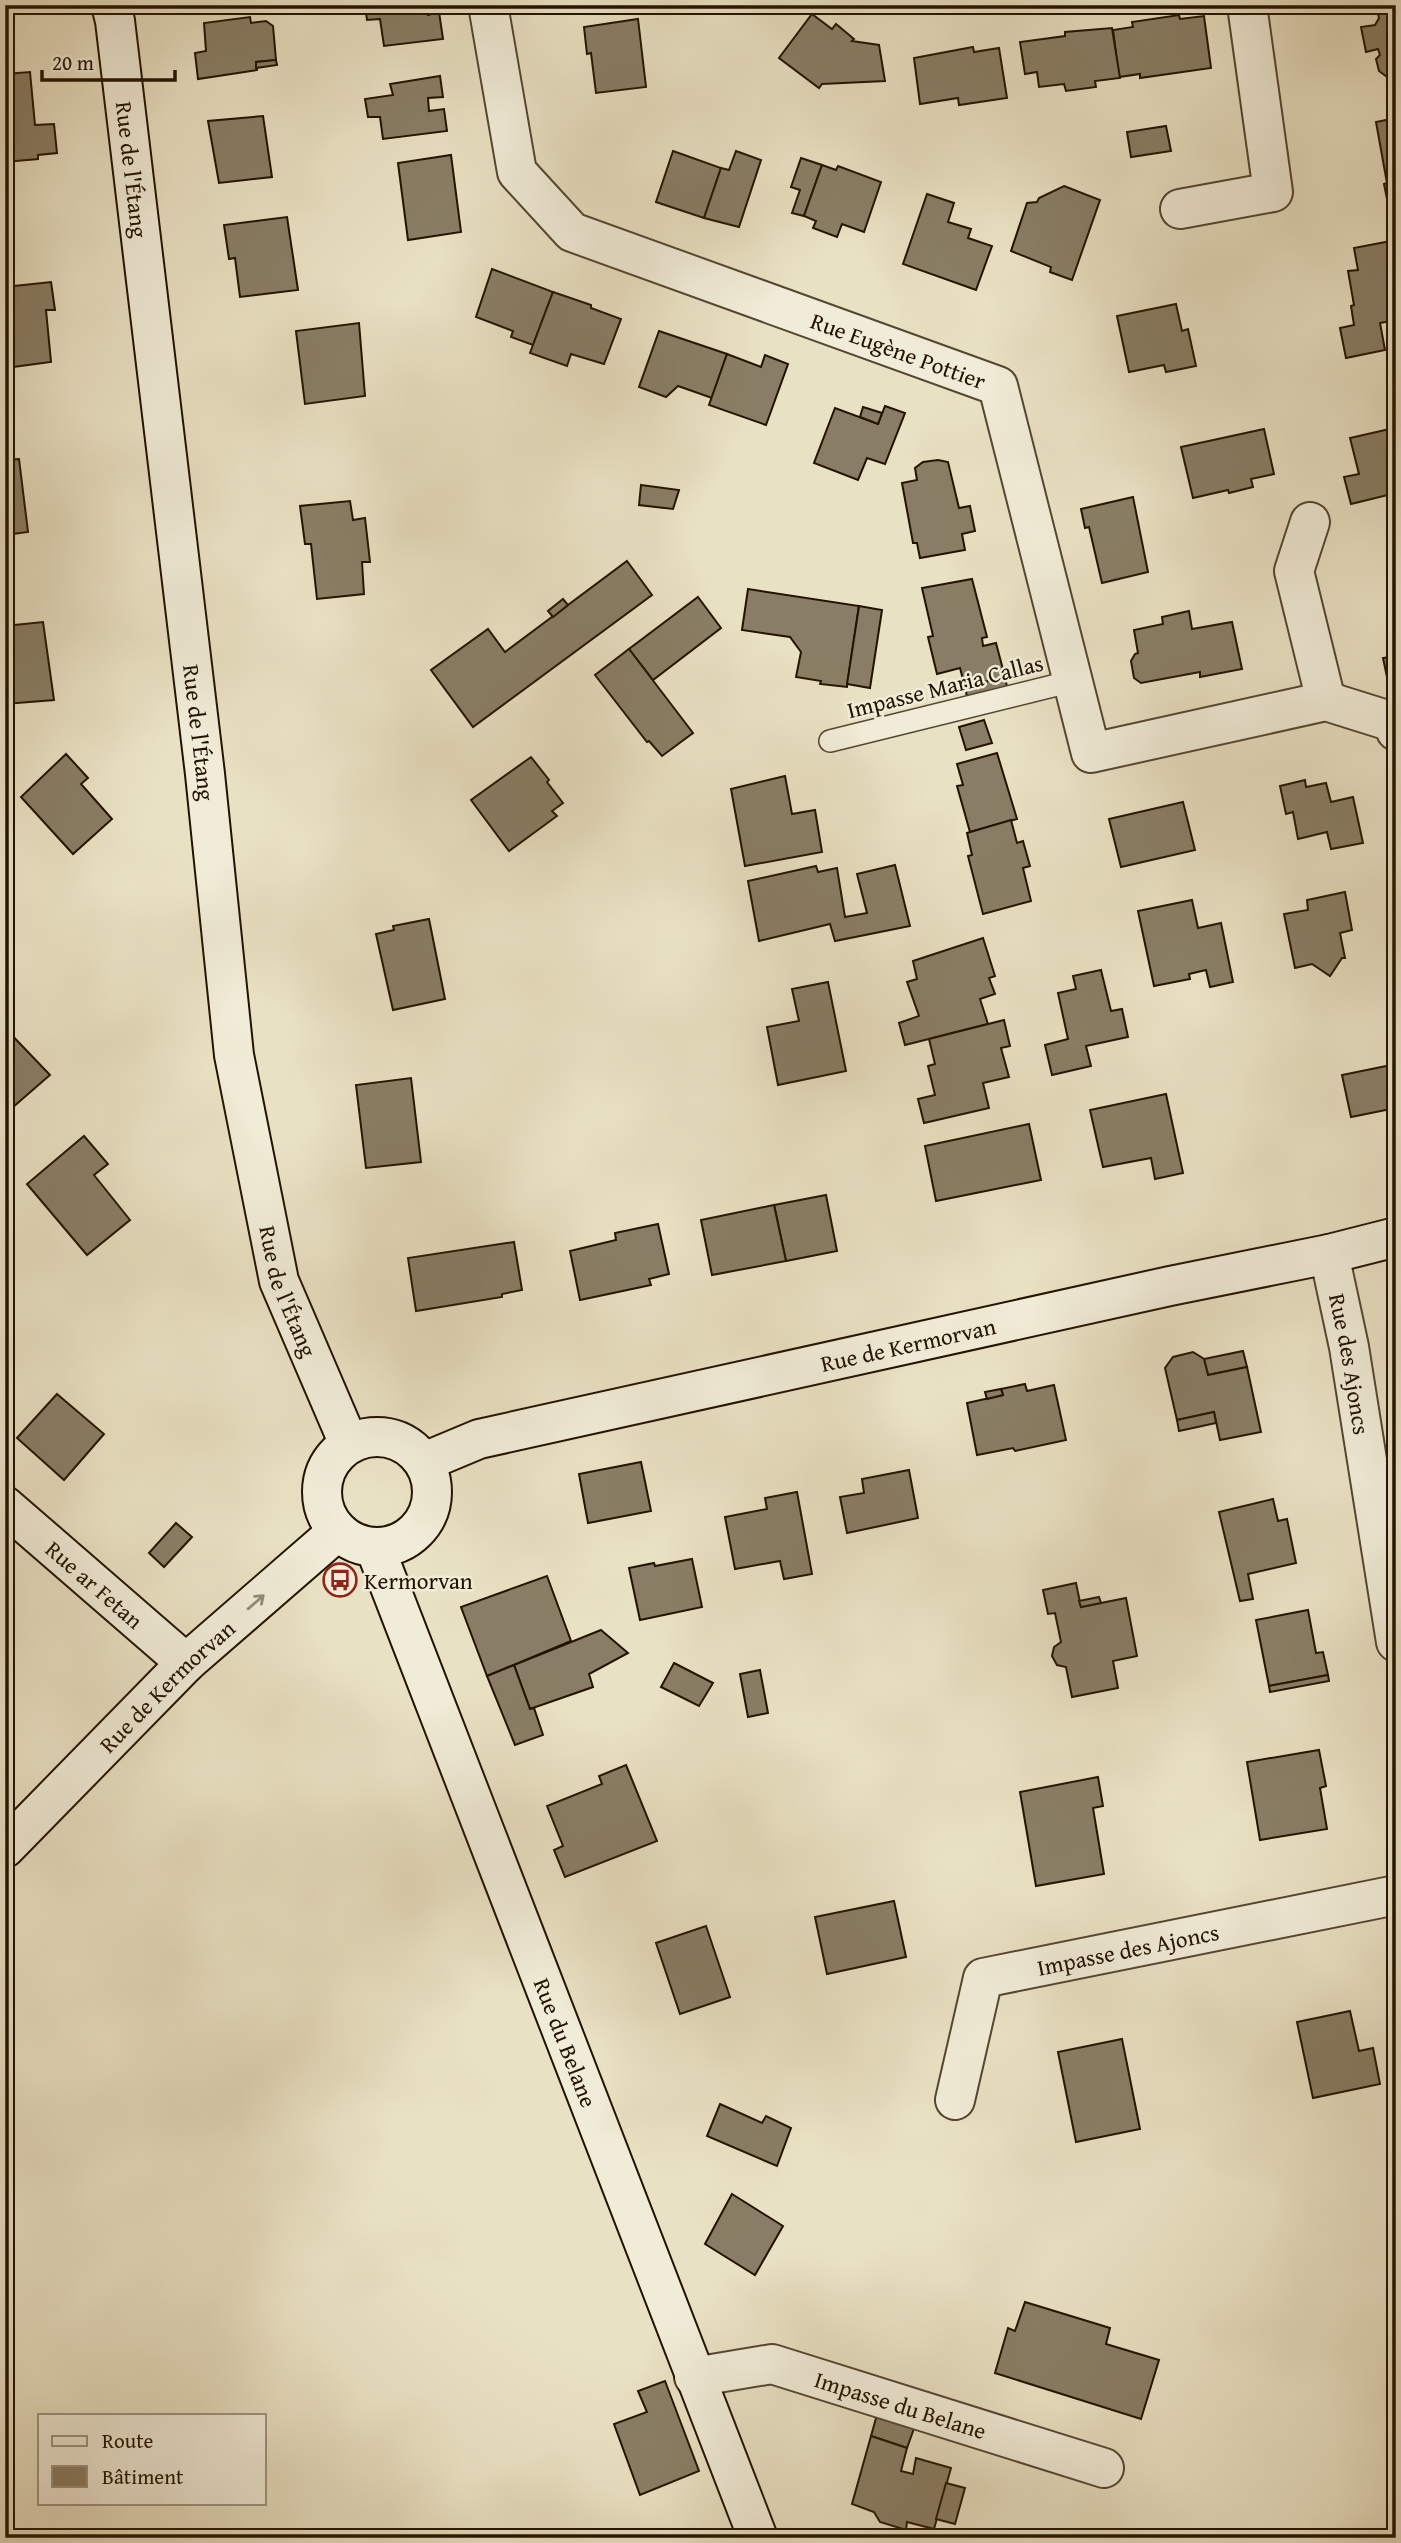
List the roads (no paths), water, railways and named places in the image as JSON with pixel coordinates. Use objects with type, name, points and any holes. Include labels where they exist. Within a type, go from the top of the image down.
[{"type":"street","name":"Rue de l'Étang","points":[[111,5],[117,35],[205,774],[233,1055],[279,1281],[349,1444]]},
{"type":"street","name":"Rue Eugène Pottier","points":[[488,5],[517,172],[572,232],[998,386],[1091,753],[1326,701],[1393,722],[1396,731]]},
{"type":"street","points":[[1180,209],[1273,192],[1247,5]]},
{"type":"street","points":[[1310,522],[1294,571],[1326,701]]},
{"type":"street","name":"Rue de Kermorvan","points":[[424,1462],[480,1439],[1156,1289],[1329,1254],[1396,1237]]},
{"type":"street","name":"Rue des Ajoncs","points":[[1329,1254],[1349,1347],[1396,1642]]},
{"type":"street","points":[[369,1438],[390,1438],[409,1447],[424,1462],[431,1478],[433,1495],[429,1512],[420,1527],[408,1538],[375,1548],[355,1543],[338,1531],[326,1514],[322,1495],[324,1475],[334,1458],[349,1444],[369,1438]]},
{"type":"street","name":"Rue ar Fetan","points":[[5,1506],[186,1663]]},
{"type":"street","name":"Rue de Kermorvan","points":[[5,1848],[186,1663],[338,1531]]},
{"type":"street","name":"Rue du Belane","points":[[375,1548],[758,2538]]},
{"type":"street","name":"Impasse des Ajoncs","points":[[955,2100],[983,1978],[1396,1895]]},
{"type":"street","name":"Impasse du Belane","points":[[694,2377],[772,2364],[1104,2468]]},
{"type":"lane","name":"Impasse Maria Callas","points":[[830,741],[1073,681]]},
{"type":"place","name":"Kermorvan","points":[[340,1580]]}]
